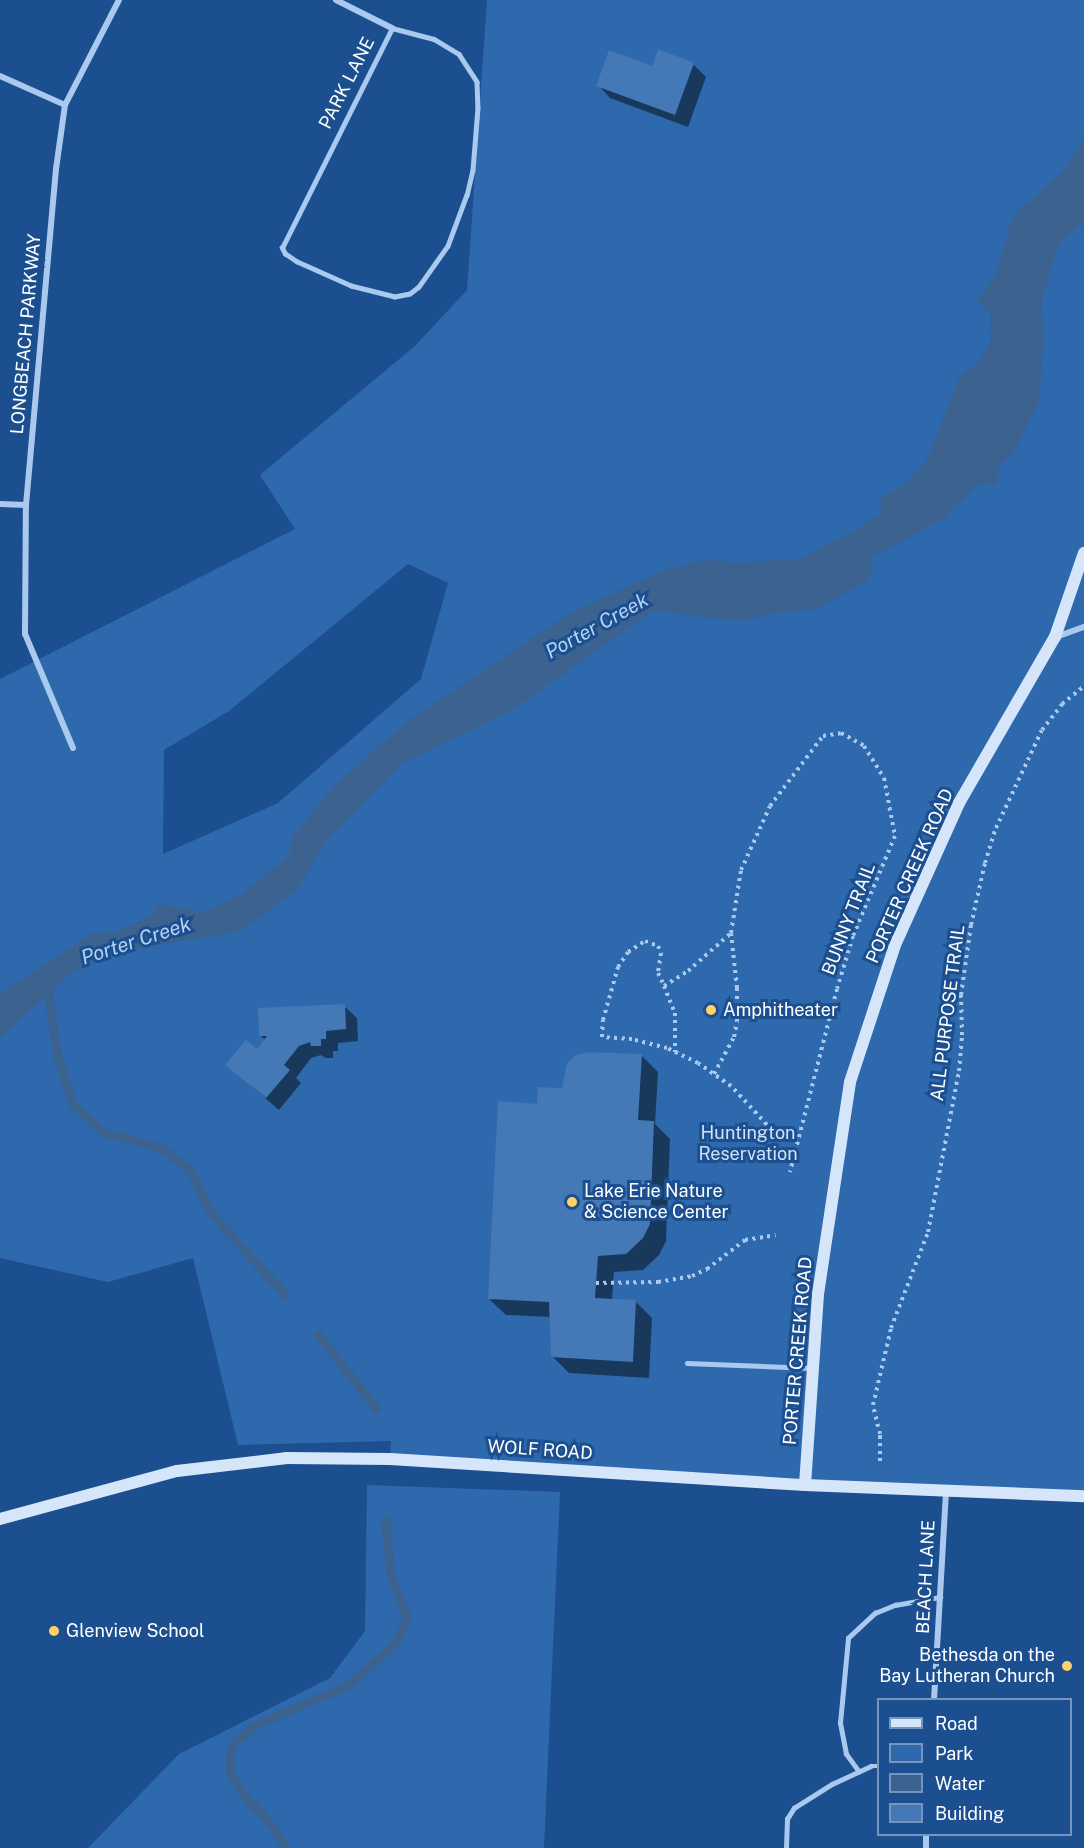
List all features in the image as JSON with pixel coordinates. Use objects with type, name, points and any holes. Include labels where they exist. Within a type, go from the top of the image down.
[{"type":"street","name":"LONGBEACH PARKWAY","points":[[73,748],[25,634],[27,505],[56,169],[65,105],[119,0]]},
{"type":"street","name":"PARK LANE","points":[[336,0],[392,28]]},
{"type":"street","points":[[0,76],[65,105]]},
{"type":"street","points":[[0,504],[27,505]]},
{"type":"street","name":"PORTER CREEK ROAD","points":[[805,1485],[818,1294],[850,1082],[895,945],[960,803],[1055,637],[1084,553]]},
{"type":"street","points":[[1055,637],[1084,627]]},
{"type":"street","name":"WOLF ROAD","points":[[0,1519],[177,1471],[287,1458],[390,1459],[805,1485],[1084,1496]]},
{"type":"street","name":"BEACH LANE","points":[[934,1698],[946,1492]]},
{"type":"lane","name":"PARK LANE","points":[[392,28],[434,39],[449,47],[467,63],[477,82],[476,147],[467,195],[448,246],[428,277],[410,294],[395,297],[351,286],[297,262],[285,254],[283,242],[392,28]]},
{"type":"lane","points":[[687,1363],[813,1368]]},
{"type":"lane","points":[[859,1772],[846,1754],[840,1723],[848,1638],[875,1613],[895,1605],[940,1597]]},
{"type":"lane","points":[[786,1848],[787,1819],[794,1808],[832,1784],[872,1766],[877,1766]]},
{"type":"path","name":"ALL PURPOSE TRAIL","points":[[880,1461],[880,1434],[873,1405],[891,1328],[928,1232],[958,1071],[962,1035],[961,995],[971,925],[985,863],[996,828],[1042,730],[1062,704],[1084,686]]},
{"type":"path","name":"BUNNY TRAIL","points":[[714,1074],[734,1037],[737,1021],[737,988],[731,933],[741,870],[770,806],[823,736],[841,733],[864,746],[884,778],[896,836],[853,936],[789,1172]]},
{"type":"path","points":[[664,986],[688,971],[731,933]]},
{"type":"path","points":[[675,1052],[675,1013],[658,973],[661,953],[658,946],[645,941],[628,952],[618,967],[603,1020],[602,1037],[632,1039],[675,1052],[714,1074],[731,1086],[782,1141]]},
{"type":"path","points":[[596,1283],[658,1282],[692,1276],[707,1269],[745,1240],[776,1235]]},
{"type":"green space","name":"Huntington Reservation","points":[[487,0],[1084,0],[1084,1495],[390,1459],[391,1441],[238,1445],[193,1258],[108,1282],[0,1258],[0,679],[295,529],[260,475],[415,346],[467,290]],"holes":[[[408,564],[448,583],[421,679],[278,803],[163,854],[164,750],[229,711]]]},
{"type":"green space","points":[[367,1485],[560,1492],[544,1848],[88,1848],[179,1754],[330,1678],[365,1631]]},
{"type":"water","points":[[1084,140],[1084,201],[1053,226],[1037,258],[1037,305],[979,431],[1000,461],[996,484],[971,485],[943,519],[843,573],[808,606],[741,621],[653,611],[511,711],[403,763],[328,839],[298,889],[241,931],[109,953],[69,975],[0,1038],[0,994],[91,934],[118,931],[151,915],[159,904],[203,912],[241,895],[289,856],[292,837],[335,785],[408,721],[569,614],[665,569],[720,559],[776,588],[806,574],[805,562],[880,514],[881,497],[921,475],[959,378],[980,361],[1001,321],[977,302]]},
{"type":"building","points":[[658,49],[694,63],[675,115],[596,86],[609,50],[652,66]]},
{"type":"building","points":[[345,1004],[346,1029],[326,1031],[326,1039],[321,1039],[321,1046],[311,1046],[310,1042],[299,1046],[284,1065],[290,1070],[266,1098],[225,1065],[246,1040],[257,1049],[267,1036],[259,1036],[258,1008]]},
{"type":"building","name":"Lake Erie Nature & Science Center","points":[[588,1052],[642,1054],[638,1120],[654,1121],[650,1224],[643,1238],[626,1254],[598,1256],[595,1298],[636,1300],[633,1362],[551,1357],[549,1302],[488,1299],[498,1101],[537,1104],[538,1087],[562,1088],[567,1063],[576,1055]]},
{"type":"waterway","name":"Porter Creek","points":[[933,491],[992,437],[1013,397],[1017,349],[1016,295],[1036,230],[1084,187]]},
{"type":"waterway","name":"Porter Creek","points":[[699,587],[736,589],[809,584],[846,563]]},
{"type":"waterway","points":[[47,983],[56,1050],[72,1103],[103,1132],[162,1148],[190,1170],[210,1212],[285,1295]]},
{"type":"waterway","points":[[318,1334],[376,1408]]},
{"type":"waterway","points":[[286,1848],[274,1829],[241,1791],[230,1772],[231,1746],[255,1725],[350,1684],[396,1642],[407,1617],[391,1576],[385,1520]]},
{"type":"place","name":"Amphitheater","points":[[711,1010]]},
{"type":"place","name":"Lake Erie Nature & Science Center","points":[[572,1202]]},
{"type":"place","name":"Glenview School","points":[[54,1631]]},
{"type":"place","name":"Bethesda on the Bay Lutheran Church","points":[[1067,1666]]}]
